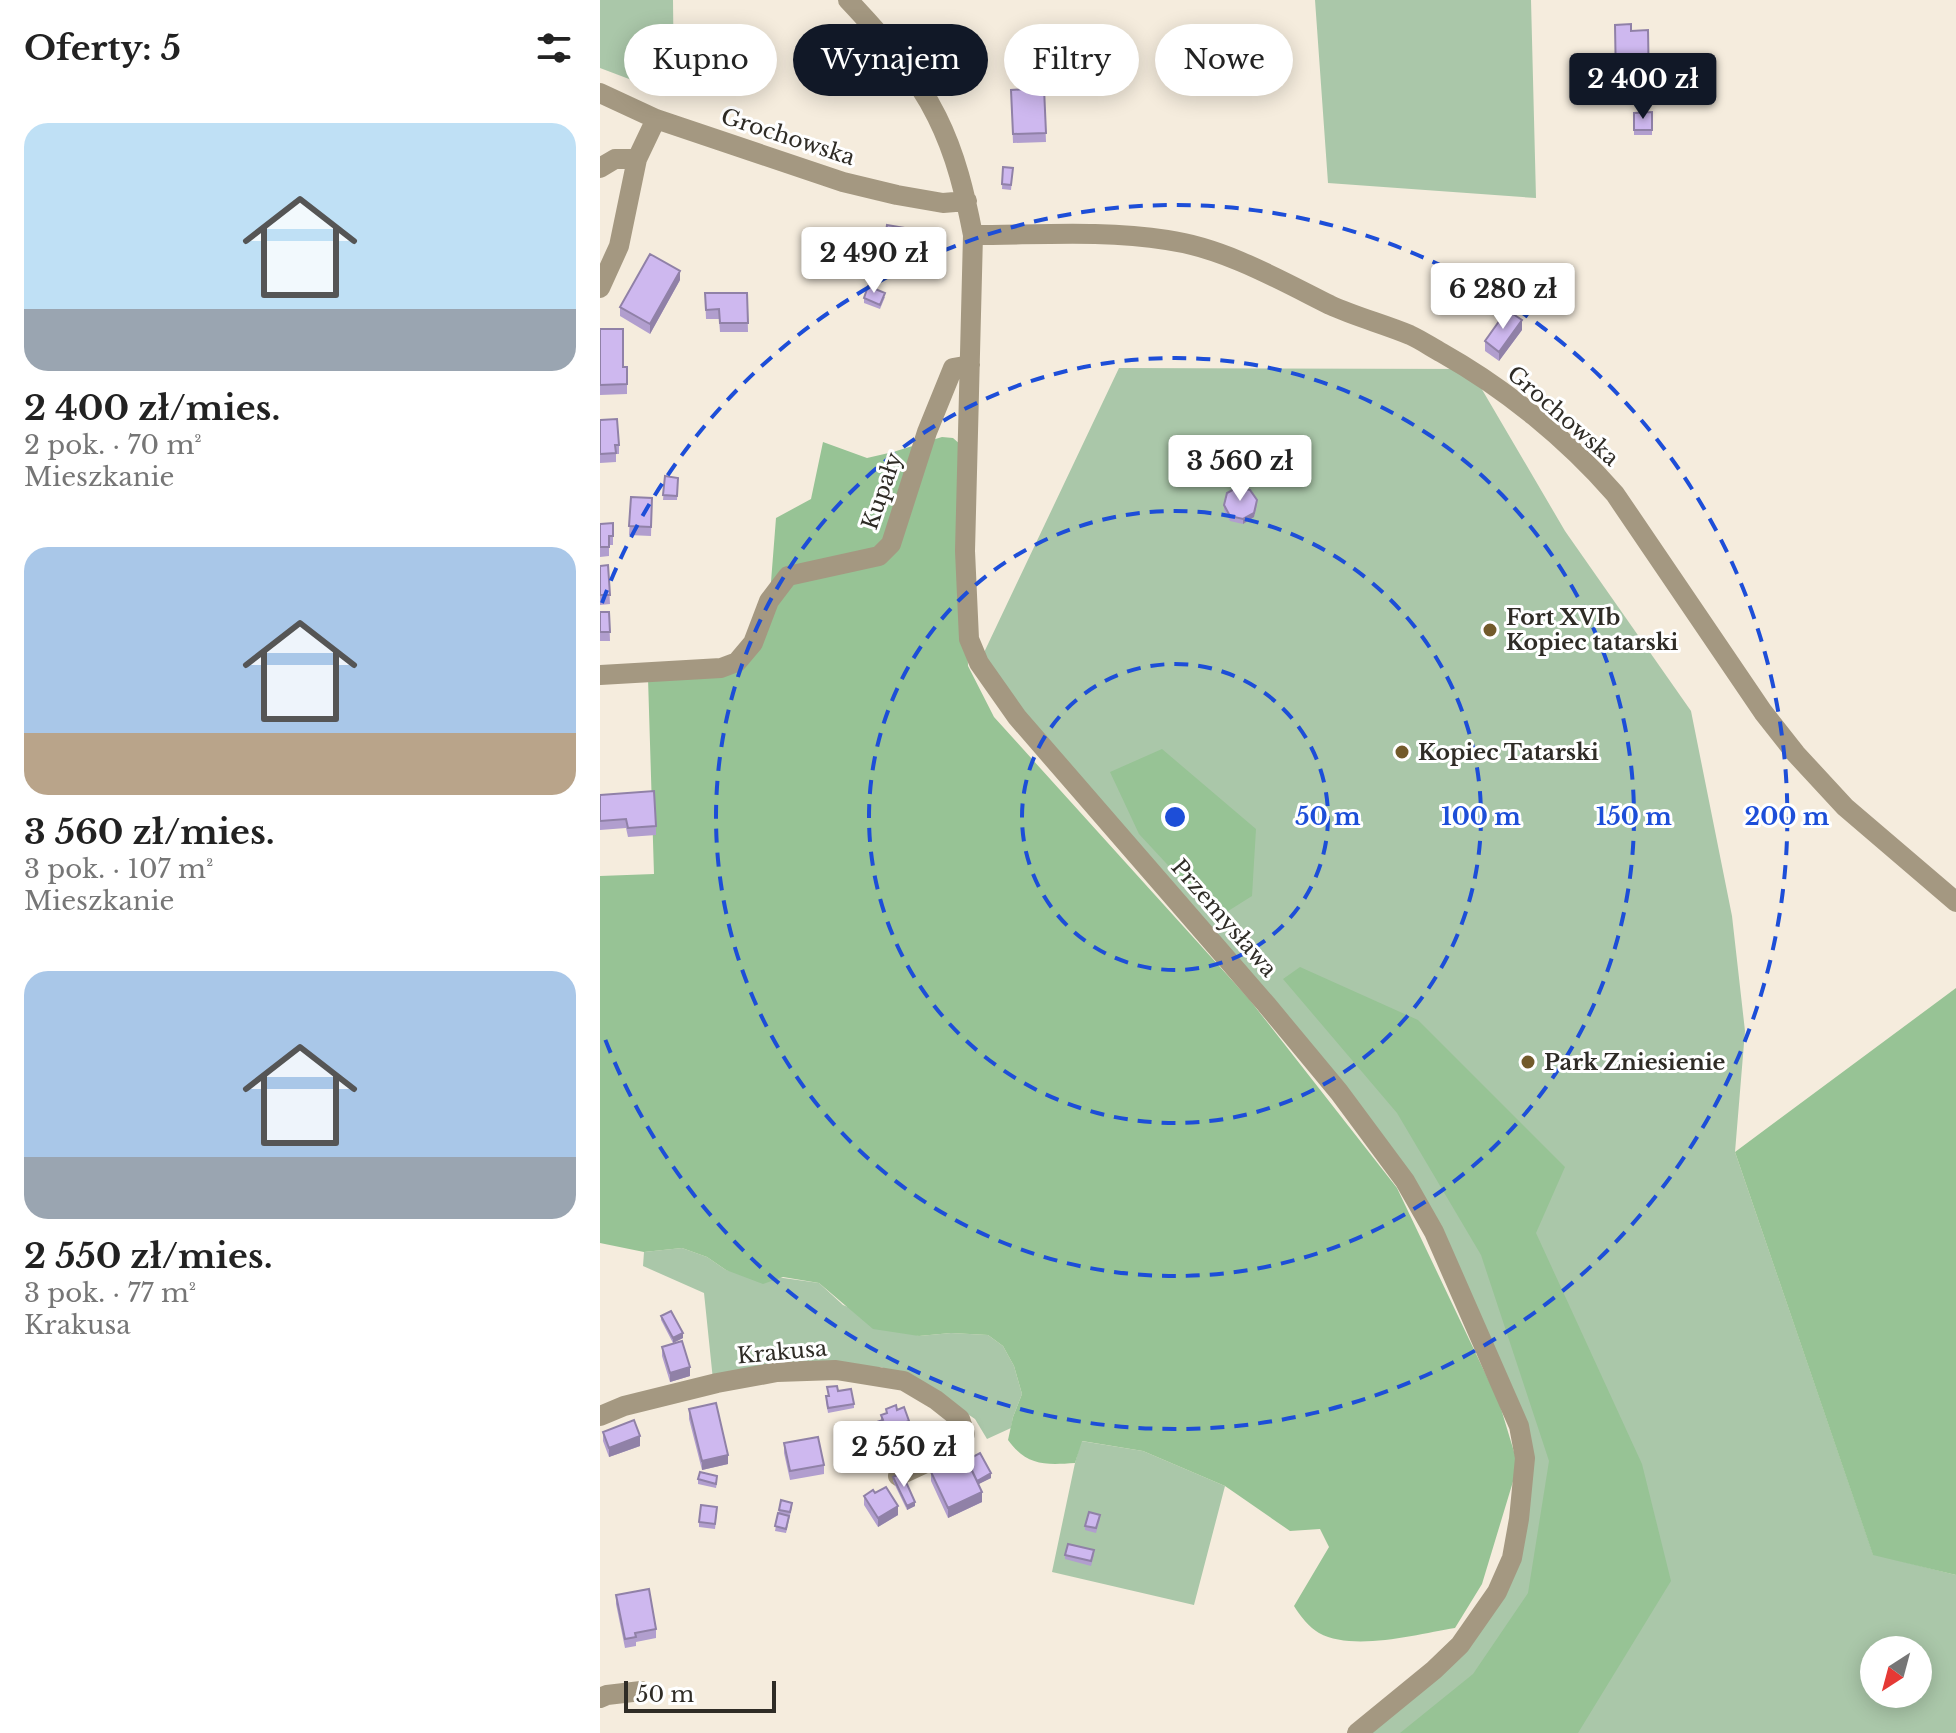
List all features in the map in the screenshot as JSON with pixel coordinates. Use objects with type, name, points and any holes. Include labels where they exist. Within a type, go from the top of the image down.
[{"type":"street","name":"Przemysława","points":[[848,0],[897,56],[937,116],[967,201],[973,235],[966,611],[969,639],[979,663],[1017,717],[1339,1092],[1405,1181],[1434,1232],[1519,1426],[1525,1458],[1519,1519],[1512,1558],[1497,1592],[1460,1645],[1357,1733]]},
{"type":"street","name":"Grochowska","points":[[600,93],[656,119],[843,182],[943,203],[967,201]]},
{"type":"street","points":[[600,288],[619,246],[637,159],[656,119]]},
{"type":"street","points":[[600,168],[615,159],[637,159]]},
{"type":"street","name":"Grochowska","points":[[973,235],[1097,234],[1169,240],[1201,247],[1338,308],[1411,336],[1470,369],[1522,407],[1592,468],[1615,494],[1763,712],[1796,754],[1845,807],[1956,902]]},
{"type":"street","name":"Kupały","points":[[600,675],[721,668],[737,662],[753,643],[769,601],[788,576],[879,556],[891,544],[927,432],[953,368],[970,365]]},
{"type":"street","name":"Krakusa","points":[[600,1416],[637,1403],[717,1383],[777,1372],[836,1370],[904,1381],[960,1419],[965,1434],[956,1449],[898,1476]]},
{"type":"street","points":[[600,1698],[641,1691]]},
{"type":"green space","points":[[600,0],[673,0],[673,24],[624,24],[624,77],[600,68]]},
{"type":"green space","points":[[1315,0],[1531,0],[1536,198],[1328,183]]},
{"type":"green space","name":"Park Zniesienie","points":[[1119,368],[1470,369],[1565,531],[1691,711],[1732,916],[1745,1031],[1735,1152],[1873,1554],[1956,1575],[1956,1733],[1357,1733],[1434,1670],[1497,1592],[1525,1458],[1405,1181],[979,663]]},
{"type":"green space","points":[[942,437],[953,438],[961,445],[968,666],[994,717],[1249,999],[1397,1188],[1499,1402],[1518,1465],[1482,1584],[1455,1628],[1367,1641],[1350,1641],[1319,1633],[1294,1606],[1329,1547],[1320,1529],[1290,1531],[1225,1486],[1143,1451],[1082,1441],[1075,1463],[1037,1462],[1022,1455],[1008,1440],[1022,1394],[1014,1366],[1003,1346],[988,1335],[951,1333],[919,1336],[873,1329],[819,1283],[783,1277],[763,1284],[682,1248],[644,1252],[600,1243],[600,876],[654,874],[648,678],[702,677],[767,633],[776,518],[811,499],[823,442],[867,458]]},
{"type":"green space","points":[[1162,749],[1256,829],[1252,896],[1217,918],[1139,834],[1110,772]]},
{"type":"green space","points":[[1300,967],[1418,1020],[1565,1167],[1536,1233],[1642,1464],[1671,1581],[1578,1733],[1400,1733],[1473,1674],[1528,1593],[1549,1461],[1481,1255],[1397,1113],[1283,979]]},
{"type":"green space","points":[[1956,988],[1956,1575],[1873,1555],[1735,1152]]},
{"type":"green space","points":[[682,1248],[707,1257],[726,1270],[819,1283],[843,1305],[919,1336],[951,1333],[988,1335],[1003,1346],[1014,1366],[1022,1394],[1011,1428],[987,1439],[975,1419],[925,1385],[881,1367],[713,1380],[704,1293],[643,1266],[644,1252]]},
{"type":"green space","points":[[1081,1441],[1143,1451],[1225,1486],[1194,1605],[1052,1572]]},
{"type":"building","points":[[1631,24],[1631,31],[1648,30],[1649,88],[1630,89],[1630,83],[1616,83],[1615,25]]},
{"type":"building","points":[[1011,96],[1044,96],[1046,133],[1013,134]]},
{"type":"building","points":[[1652,112],[1652,130],[1634,130],[1634,113]]},
{"type":"building","points":[[1003,167],[1013,168],[1011,185],[1002,184]]},
{"type":"building","points":[[887,225],[917,230],[912,263],[888,258],[889,253],[883,252]]},
{"type":"building","points":[[650,254],[680,271],[650,324],[620,307]]},
{"type":"building","points":[[868,286],[885,293],[880,305],[864,298]]},
{"type":"building","points":[[705,293],[747,293],[748,323],[720,323],[719,309],[706,310]]},
{"type":"building","points":[[1507,310],[1522,320],[1499,352],[1485,341]]},
{"type":"building","points":[[600,329],[623,329],[623,367],[627,367],[627,384],[600,385]]},
{"type":"building","points":[[617,419],[619,445],[615,445],[616,453],[600,454],[600,420]]},
{"type":"building","points":[[665,476],[678,478],[677,496],[663,495]]},
{"type":"building","points":[[1238,487],[1250,490],[1257,500],[1254,513],[1243,519],[1230,516],[1224,505],[1227,493]]},
{"type":"building","points":[[631,497],[652,498],[651,527],[629,526]]},
{"type":"building","points":[[613,523],[609,547],[600,547],[600,524]]},
{"type":"building","points":[[608,565],[610,595],[600,595],[600,566]]},
{"type":"building","points":[[600,612],[609,612],[610,632],[600,632]]},
{"type":"building","points":[[654,791],[656,826],[628,828],[626,819],[600,821],[600,795]]},
{"type":"building","points":[[671,1311],[683,1333],[673,1338],[661,1316]]},
{"type":"building","points":[[682,1341],[690,1367],[670,1373],[662,1347]]},
{"type":"building","points":[[837,1386],[838,1391],[851,1389],[854,1404],[828,1408],[827,1387]]},
{"type":"building","points":[[716,1403],[728,1455],[702,1461],[689,1409]]},
{"type":"building","points":[[896,1405],[897,1410],[904,1407],[909,1421],[887,1429],[890,1438],[879,1442],[874,1423],[883,1420],[881,1415],[887,1413],[886,1409]]},
{"type":"building","points":[[634,1420],[640,1436],[609,1448],[603,1432]]},
{"type":"building","points":[[818,1437],[824,1465],[790,1471],[784,1443]]},
{"type":"building","points":[[980,1453],[991,1473],[977,1481],[967,1460]]},
{"type":"building","points":[[965,1456],[982,1492],[948,1508],[931,1472]]},
{"type":"building","points":[[700,1472],[717,1476],[716,1484],[698,1479]]},
{"type":"building","points":[[902,1473],[915,1502],[907,1506],[893,1477]]},
{"type":"building","points":[[886,1487],[898,1506],[878,1518],[864,1496]]},
{"type":"building","points":[[781,1500],[792,1503],[790,1512],[779,1510]]},
{"type":"building","points":[[701,1505],[717,1507],[715,1524],[699,1522]]},
{"type":"building","points":[[1089,1512],[1100,1515],[1096,1528],[1085,1526]]},
{"type":"building","points":[[778,1513],[789,1516],[786,1529],[775,1526]]},
{"type":"building","points":[[1068,1544],[1094,1550],[1091,1561],[1065,1555]]},
{"type":"building","points":[[649,1589],[656,1629],[635,1633],[636,1637],[625,1639],[616,1595]]},
{"type":"place","name":"Fort XVIb Kopiec tatarski","points":[[1490,630]]},
{"type":"place","name":"Kopiec Tatarski","points":[[1402,752]]},
{"type":"place","name":"Park Zniesienie","points":[[1528,1062]]}]
